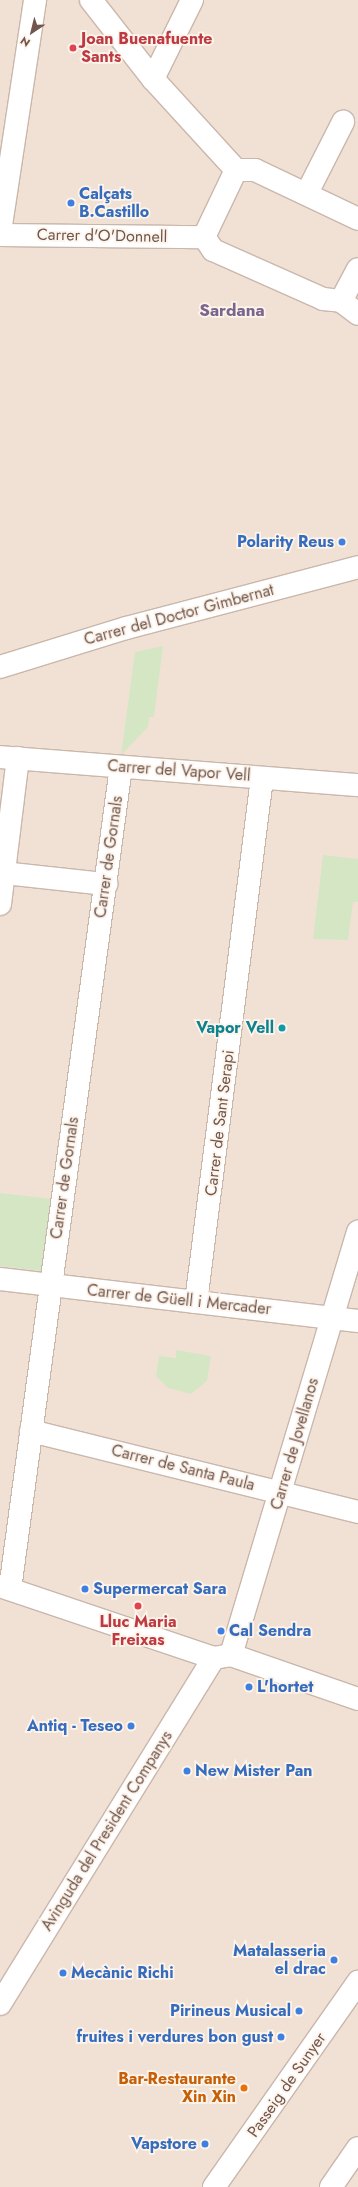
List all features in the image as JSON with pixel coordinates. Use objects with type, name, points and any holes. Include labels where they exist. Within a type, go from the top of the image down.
[{"type":"street","points":[[153,79],[192,0]]},
{"type":"street","points":[[0,234],[39,2]]},
{"type":"street","points":[[90,2],[153,79],[236,170],[255,170],[307,193],[358,219]]},
{"type":"street","points":[[307,193],[343,122]]},
{"type":"street","points":[[236,170],[204,237],[213,250],[323,299],[350,308],[358,268]]},
{"type":"street","name":"Carrer d'O'Donnell","points":[[0,234],[204,237]]},
{"type":"street","name":"Carrer del Doctor Gimbernat","points":[[0,667],[126,628],[358,567]]},
{"type":"street","points":[[0,904],[4,873],[9,757]]},
{"type":"street","name":"Carrer del Vapor Vell","points":[[9,757],[358,785]]},
{"type":"street","name":"Carrer de Gornals","points":[[5,1587],[31,1431],[121,767]]},
{"type":"street","name":"Carrer de Sant Serapi","points":[[196,1302],[262,778]]},
{"type":"street","points":[[4,873],[106,884]]},
{"type":"street","name":"Carrer de Jovellanos","points":[[223,1657],[281,1492],[358,1232]]},
{"type":"street","name":"Carrer de Güell i Mercader","points":[[0,1279],[358,1321]]},
{"type":"street","name":"Carrer de Santa Paula","points":[[31,1431],[358,1512]]},
{"type":"street","points":[[5,1587],[358,1699]]},
{"type":"street","name":"Avinguda del President Companys","points":[[0,2004],[223,1657]]},
{"type":"street","name":"Passeig de Sunyer","points":[[214,2187],[358,1982]]},
{"type":"street","points":[[331,2187],[358,2148]]},
{"type":"shaded area","points":[[0,0],[358,0],[358,2187],[0,2187]]},
{"type":"green space","points":[[163,646],[154,717],[149,717],[148,727],[121,755],[135,652]]},
{"type":"green space","points":[[323,855],[358,859],[358,902],[353,902],[348,940],[313,939]]},
{"type":"green space","points":[[0,1193],[52,1199],[43,1271],[0,1266]]},
{"type":"green space","points":[[176,1350],[211,1356],[207,1381],[191,1394],[168,1388],[156,1376],[159,1356],[176,1358]]},
{"type":"place","name":"Joan Buenafuente Sants","points":[[73,48]]},
{"type":"place","name":"Calçats B.Castillo","points":[[71,203]]},
{"type":"place","name":"Polarity Reus","points":[[342,542]]},
{"type":"place","name":"Vapor Vell","points":[[282,1028]]},
{"type":"place","name":"Supermercat Sara","points":[[85,1589]]},
{"type":"place","name":"Lluc Maria Freixas","points":[[138,1606]]},
{"type":"place","name":"Cal Sendra","points":[[221,1631]]},
{"type":"place","name":"L'hortet","points":[[249,1687]]},
{"type":"place","name":"Antiq - Teseo","points":[[131,1726]]},
{"type":"place","name":"New Mister Pan","points":[[187,1771]]},
{"type":"place","name":"Matalasseria el drac","points":[[334,1960]]},
{"type":"place","name":"Mecànic Richi","points":[[63,1973]]},
{"type":"place","name":"Pirineus Musical","points":[[299,2011]]},
{"type":"place","name":"fruites i verdures bon gust","points":[[281,2037]]},
{"type":"place","name":"Bar-Restaurante Xin Xin","points":[[244,2088]]},
{"type":"place","name":"Vapstore","points":[[205,2144]]},
{"type":"district","name":"Sardana","points":[[232,311]]}]
